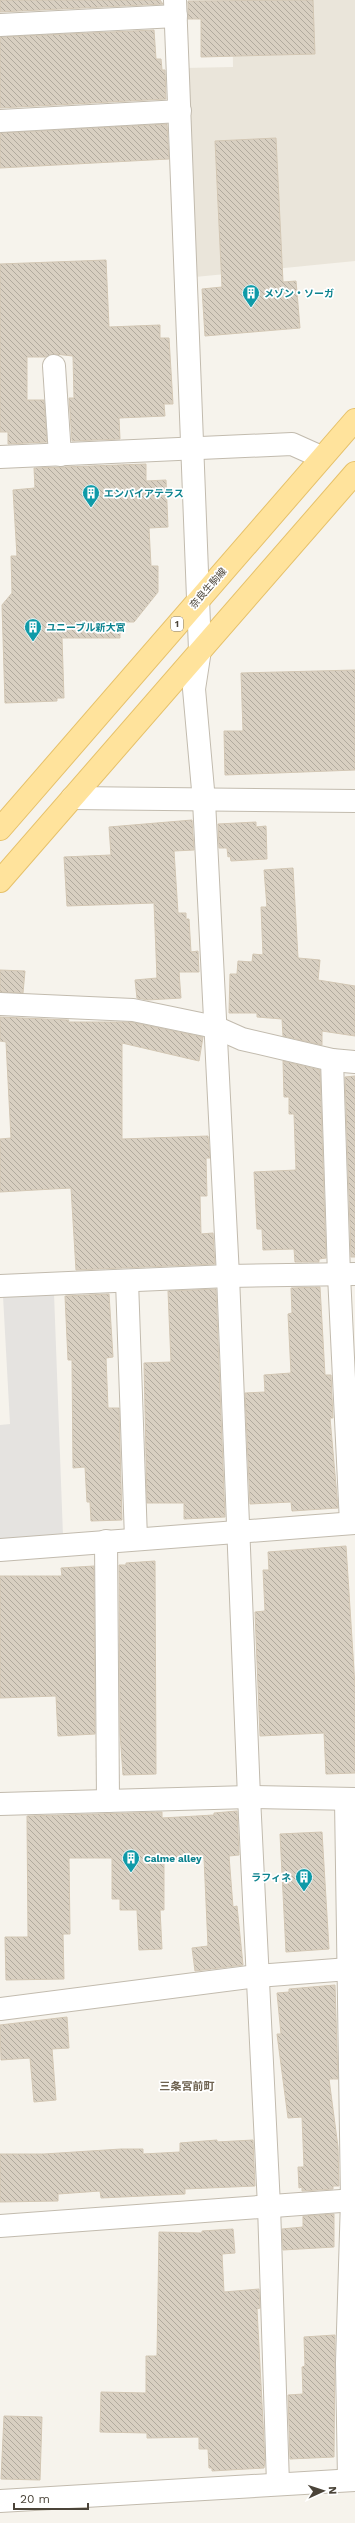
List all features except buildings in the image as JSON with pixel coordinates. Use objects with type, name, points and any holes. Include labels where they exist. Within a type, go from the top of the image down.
[{"type":"main road","name":"奈良生駒線","points":[[0,829],[321,457],[355,420]]},
{"type":"main road","points":[[0,881],[355,473]]},
{"type":"street","points":[[0,25],[175,8],[200,650],[194,689],[204,800],[228,1276],[249,1797],[269,2206],[278,2484]]},
{"type":"street","points":[[0,121],[180,111]]},
{"type":"street","points":[[54,366],[60,455]]},
{"type":"street","points":[[0,457],[292,444],[321,457]]},
{"type":"street","points":[[72,798],[355,801]]},
{"type":"street","points":[[0,1004],[133,1010],[216,1027],[242,1039],[332,1060],[355,1062]]},
{"type":"street","points":[[0,1550],[238,1530],[353,1523],[347,1275],[332,1060]]},
{"type":"street","points":[[0,1286],[228,1276],[347,1275]]},
{"type":"street","points":[[127,1281],[136,1539]]},
{"type":"street","points":[[106,1541],[108,1801]]},
{"type":"street","points":[[0,1804],[249,1797],[350,1800],[349,1969],[353,2200],[351,2363],[352,2480],[0,2501]]},
{"type":"street","points":[[0,2009],[257,1976],[349,1969]]},
{"type":"street","points":[[0,2226],[353,2200]]},
{"type":"shaded area","points":[[232,0],[355,0],[355,261],[195,277],[184,68],[233,67]]},
{"type":"shaded area","points":[[54,1293],[63,1536],[0,1540],[0,1425],[10,1424],[3,1296]]},
{"type":"place","name":"メゾン・ソーガ","points":[[251,308]]},
{"type":"place","name":"エンパイアテラス","points":[[91,508]]},
{"type":"place","name":"ユニーブル新大宮","points":[[33,642]]},
{"type":"place","name":"Calme alley","points":[[131,1873]]},
{"type":"place","name":"ラフィネ","points":[[304,1892]]},
{"type":"district","name":"三条宮前町","points":[[187,2086]]}]
